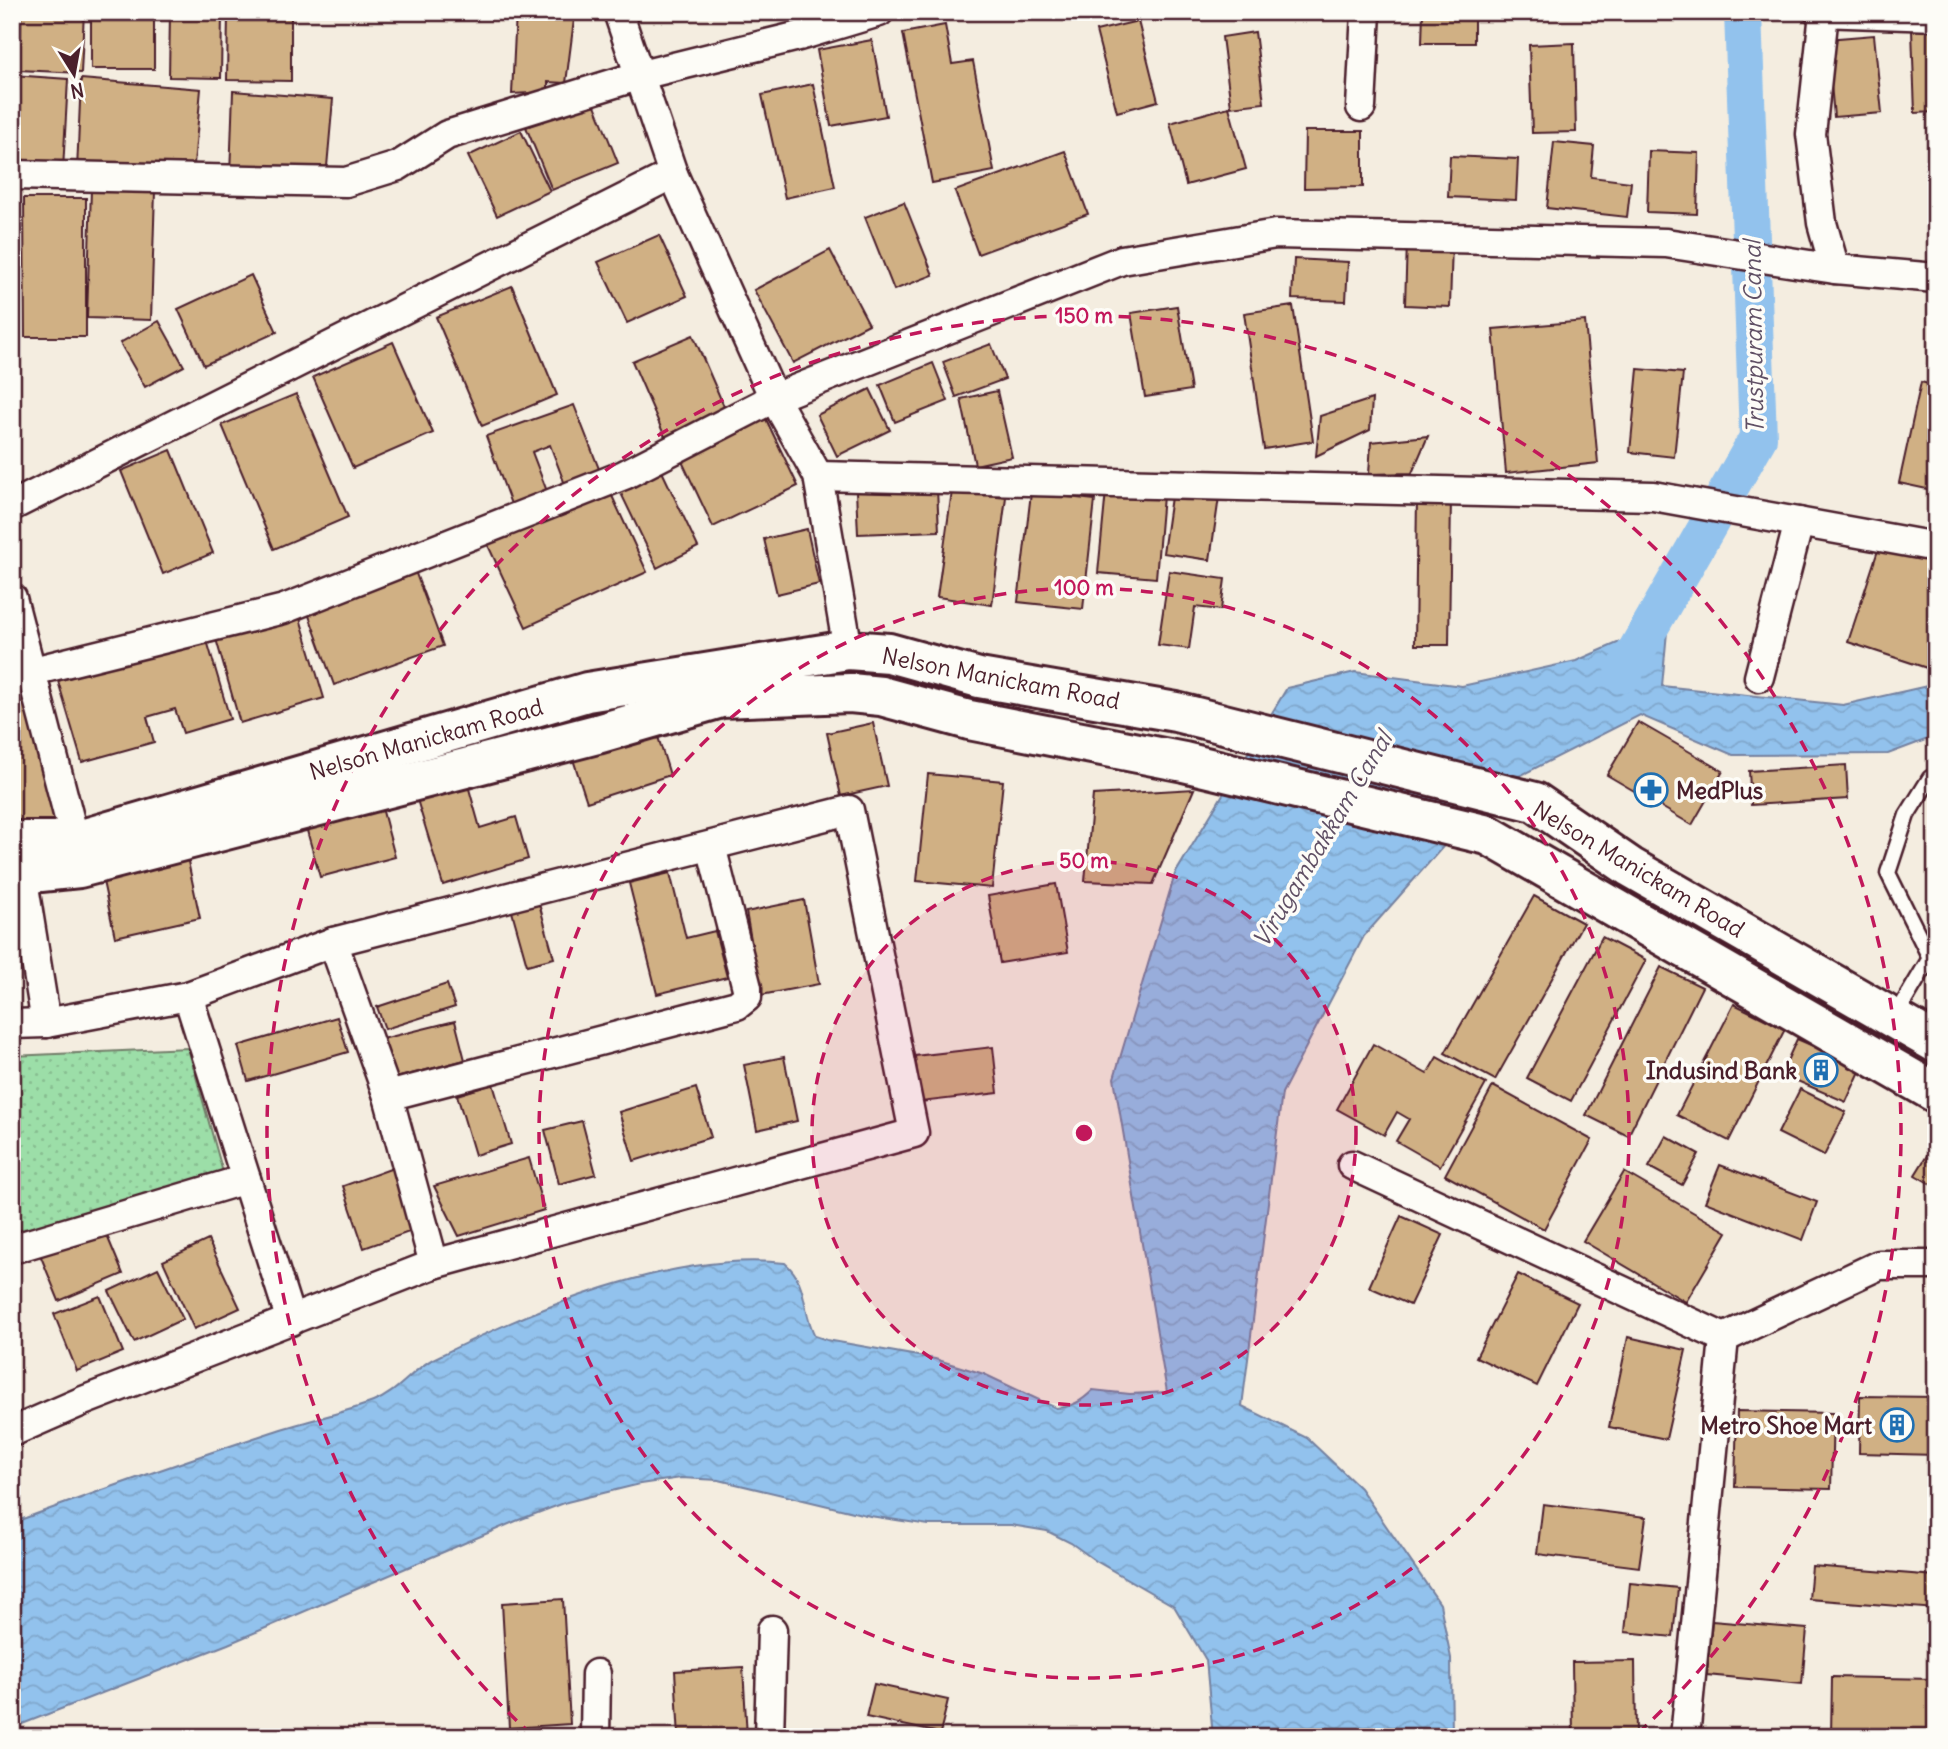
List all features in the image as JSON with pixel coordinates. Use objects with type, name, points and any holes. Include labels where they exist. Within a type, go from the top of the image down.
[{"type":"main road","name":"Nelson Manickam Road","points":[[16,864],[75,841],[587,692],[848,650],[889,653],[979,678],[1176,712],[1535,802],[1630,867],[1894,1019],[1933,1035]]},
{"type":"main road","name":"Nelson Manickam Road","points":[[16,864],[79,868],[597,734],[721,698],[850,693],[881,696],[969,720],[1184,762],[1488,835],[1936,1093]]},
{"type":"street","points":[[618,12],[673,174],[774,398],[817,476],[848,650]]},
{"type":"street","points":[[12,175],[346,182],[398,166],[447,135],[641,75],[799,36],[879,12]]},
{"type":"street","points":[[1362,107],[1366,12]]},
{"type":"street","points":[[1835,269],[1822,223],[1811,134],[1821,13],[1936,16]]},
{"type":"street","points":[[12,506],[673,174]]},
{"type":"street","points":[[33,671],[284,609],[624,475],[774,398],[1122,260],[1276,234],[1666,243],[1835,269],[1936,278]]},
{"type":"street","points":[[817,476],[1653,496],[1936,547]]},
{"type":"street","points":[[1759,677],[1798,522]]},
{"type":"street","points":[[12,598],[75,841]]},
{"type":"street","points":[[12,1024],[46,1023],[188,996],[333,942],[849,810],[914,1133],[434,1264],[12,1432]]},
{"type":"street","points":[[388,1096],[737,1005],[747,997],[747,988],[711,846]]},
{"type":"street","points":[[16,864],[46,1023]]},
{"type":"street","points":[[333,942],[388,1096],[434,1264]]},
{"type":"street","points":[[188,996],[291,1321]]},
{"type":"street","points":[[1352,1164],[1724,1338]]},
{"type":"street","points":[[12,1249],[246,1180]]},
{"type":"street","points":[[1724,1338],[1879,1265],[1936,1265]]},
{"type":"street","points":[[1685,1737],[1724,1338]]},
{"type":"street","points":[[769,1737],[772,1630]]},
{"type":"street","points":[[595,1737],[596,1674]]},
{"type":"lane","points":[[1894,1019],[1933,960],[1888,873],[1907,815],[1930,778],[1936,777]]},
{"type":"green space","points":[[188,1048],[226,1183],[12,1241],[12,1056]]},
{"type":"water","name":"Virugambakkam Canal","points":[[1668,621],[1662,686],[1843,705],[1936,684],[1936,736],[1888,754],[1733,755],[1640,715],[1494,789],[1364,936],[1282,1093],[1242,1406],[1307,1438],[1360,1488],[1440,1604],[1451,1658],[1452,1737],[1213,1737],[1206,1660],[1174,1606],[1047,1531],[1011,1525],[929,1525],[870,1516],[719,1480],[681,1478],[640,1484],[567,1502],[516,1521],[228,1644],[12,1728],[12,1523],[239,1443],[373,1402],[433,1359],[471,1340],[604,1288],[697,1266],[742,1261],[785,1263],[798,1279],[815,1336],[935,1359],[984,1374],[1056,1408],[1076,1403],[1093,1390],[1130,1394],[1167,1392],[1114,1078],[1175,874],[1287,688],[1355,672],[1462,686],[1576,661]]},
{"type":"building","points":[[14,12],[13,65],[12,65]]},
{"type":"building","points":[[21,12],[84,12],[81,73],[19,70]]},
{"type":"building","points":[[91,12],[154,12],[154,69],[91,69]]},
{"type":"building","points":[[170,12],[222,12],[221,78],[169,77]]},
{"type":"building","points":[[228,12],[291,12],[291,81],[227,80]]},
{"type":"building","points":[[516,12],[575,12],[566,83],[548,82],[548,92],[512,94]]},
{"type":"building","points":[[1423,12],[1474,12],[1474,43],[1422,43]]},
{"type":"building","points":[[1138,21],[1158,101],[1117,112],[1096,31]]},
{"type":"building","points":[[945,25],[952,64],[973,61],[994,171],[932,183],[903,33]]},
{"type":"building","points":[[1936,29],[1936,112],[1915,113],[1912,30]]},
{"type":"building","points":[[1255,32],[1264,103],[1231,107],[1222,37]]},
{"type":"building","points":[[1874,35],[1882,113],[1834,117],[1827,39]]},
{"type":"building","points":[[872,40],[886,116],[831,126],[817,50]]},
{"type":"building","points":[[1574,43],[1576,132],[1532,133],[1529,45]]},
{"type":"building","points":[[12,75],[68,79],[63,170],[12,167]]},
{"type":"building","points":[[81,79],[201,89],[193,175],[77,170]]},
{"type":"building","points":[[813,84],[835,187],[785,198],[762,95]]},
{"type":"building","points":[[233,91],[333,99],[326,178],[230,176]]},
{"type":"building","points":[[593,100],[618,163],[552,190],[526,127]]},
{"type":"building","points":[[1229,107],[1246,169],[1186,185],[1170,123]]},
{"type":"building","points":[[521,131],[550,191],[497,216],[468,156]]},
{"type":"building","points":[[1305,131],[1363,131],[1363,187],[1304,188]]},
{"type":"building","points":[[1554,142],[1594,146],[1591,177],[1631,182],[1627,217],[1547,208]]},
{"type":"building","points":[[1065,151],[1088,214],[978,254],[955,191]]},
{"type":"building","points":[[1649,151],[1699,153],[1697,214],[1647,212]]},
{"type":"building","points":[[1450,156],[1518,159],[1516,200],[1448,197]]},
{"type":"building","points":[[12,181],[18,181],[17,317],[12,316]]},
{"type":"building","points":[[91,189],[155,191],[151,320],[87,318]]},
{"type":"building","points":[[24,198],[86,198],[86,337],[25,337]]},
{"type":"building","points":[[904,202],[933,275],[894,290],[865,217]]},
{"type":"building","points":[[659,235],[687,296],[627,323],[598,262]]},
{"type":"building","points":[[1407,241],[1452,243],[1450,307],[1405,305]]},
{"type":"building","points":[[830,250],[869,324],[793,363],[754,290]]},
{"type":"building","points":[[1294,259],[1348,262],[1346,301],[1292,299]]},
{"type":"building","points":[[251,275],[277,332],[204,365],[178,309]]},
{"type":"building","points":[[512,286],[557,395],[482,426],[436,317]]},
{"type":"building","points":[[1177,306],[1191,390],[1145,397],[1131,313]]},
{"type":"building","points":[[1293,306],[1313,441],[1264,449],[1244,313]]},
{"type":"building","points":[[159,321],[184,366],[145,387],[120,343]]},
{"type":"building","points":[[1585,321],[1598,463],[1506,473],[1493,329]]},
{"type":"building","points":[[693,335],[726,411],[665,437],[632,361]]},
{"type":"building","points":[[393,342],[433,433],[353,468],[313,377]]},
{"type":"building","points":[[991,344],[1005,379],[956,397],[943,362]]},
{"type":"building","points":[[933,363],[948,401],[895,422],[880,385]]},
{"type":"building","points":[[1638,369],[1683,373],[1674,457],[1630,452]]},
{"type":"building","points":[[1921,382],[1936,386],[1936,491],[1899,483]]},
{"type":"building","points":[[870,389],[890,430],[837,456],[817,415]]},
{"type":"building","points":[[997,391],[1012,457],[975,465],[961,399]]},
{"type":"building","points":[[296,394],[348,517],[274,549],[222,425]]},
{"type":"building","points":[[1372,399],[1370,430],[1316,456],[1320,416]]},
{"type":"building","points":[[574,405],[601,474],[566,487],[550,445],[532,452],[548,494],[512,507],[486,436]]},
{"type":"building","points":[[763,413],[798,486],[713,527],[678,453]]},
{"type":"building","points":[[1428,436],[1412,473],[1369,474],[1371,442]]},
{"type":"building","points":[[171,450],[213,553],[163,574],[121,471]]},
{"type":"building","points":[[659,465],[698,547],[657,568],[617,485]]},
{"type":"building","points":[[607,485],[647,572],[526,627],[486,541]]},
{"type":"building","points":[[937,489],[939,531],[858,534],[856,491]]},
{"type":"building","points":[[1172,490],[1219,497],[1210,560],[1163,553]]},
{"type":"building","points":[[952,491],[1006,497],[992,605],[937,597]]},
{"type":"building","points":[[1106,491],[1163,496],[1156,578],[1098,573]]},
{"type":"building","points":[[1031,493],[1095,500],[1083,609],[1018,602]]},
{"type":"building","points":[[1417,496],[1451,496],[1449,645],[1415,645]]},
{"type":"building","points":[[807,529],[819,584],[777,594],[764,539]]},
{"type":"building","points":[[1881,541],[1936,559],[1936,671],[1848,642]]},
{"type":"building","points":[[415,571],[443,646],[334,685],[307,610]]},
{"type":"building","points":[[1169,571],[1225,579],[1221,610],[1195,607],[1189,649],[1158,645]]},
{"type":"building","points":[[299,615],[324,698],[240,723],[216,639]]},
{"type":"building","points":[[206,637],[230,719],[183,733],[175,709],[147,717],[154,742],[82,762],[58,681]]},
{"type":"building","points":[[29,669],[67,837],[12,833],[12,671]]},
{"type":"building","points":[[1638,722],[1723,771],[1692,825],[1607,775]]},
{"type":"building","points":[[873,723],[887,786],[841,796],[827,733]]},
{"type":"building","points":[[654,724],[670,775],[587,802],[570,750]]},
{"type":"building","points":[[1846,765],[1848,799],[1751,805],[1749,771]]},
{"type":"building","points":[[928,774],[1003,781],[992,888],[917,881]]},
{"type":"building","points":[[466,778],[480,828],[516,817],[528,859],[443,885],[415,793]]},
{"type":"building","points":[[1194,789],[1153,884],[1085,881],[1093,795]]},
{"type":"building","points":[[380,800],[395,857],[320,877],[304,820]]},
{"type":"building","points":[[186,852],[200,918],[115,937],[101,872]]},
{"type":"building","points":[[670,873],[686,938],[715,931],[727,977],[657,994],[629,883]]},
{"type":"building","points":[[1056,884],[1068,952],[1000,963],[988,896]]},
{"type":"building","points":[[1534,896],[1583,923],[1495,1080],[1445,1053]]},
{"type":"building","points":[[538,900],[554,958],[527,965],[511,908]]},
{"type":"building","points":[[804,900],[819,984],[761,995],[746,912]]},
{"type":"building","points":[[1602,937],[1646,960],[1571,1101],[1527,1078]]},
{"type":"building","points":[[1661,967],[1702,987],[1628,1136],[1586,1115]]},
{"type":"building","points":[[447,984],[455,1007],[385,1029],[377,1007]]},
{"type":"building","points":[[1734,1004],[1785,1029],[1729,1141],[1677,1115]]},
{"type":"building","points":[[337,1017],[348,1052],[248,1081],[238,1046]]},
{"type":"building","points":[[455,1021],[465,1060],[392,1079],[382,1039]]},
{"type":"building","name":"Indusind Bank","points":[[1797,1039],[1862,1067],[1846,1102],[1781,1074]]},
{"type":"building","points":[[1373,1044],[1427,1074],[1437,1057],[1486,1084],[1440,1166],[1396,1141],[1409,1119],[1397,1112],[1384,1135],[1337,1109]]},
{"type":"building","points":[[993,1047],[998,1093],[921,1102],[915,1056]]},
{"type":"building","points":[[784,1057],[797,1121],[757,1130],[744,1065]]},
{"type":"building","points":[[493,1084],[511,1144],[475,1155],[457,1095]]},
{"type":"building","points":[[1493,1086],[1592,1140],[1544,1229],[1445,1175]]},
{"type":"building","points":[[696,1088],[711,1137],[634,1161],[619,1112]]},
{"type":"building","points":[[1800,1089],[1846,1112],[1824,1156],[1778,1133]]},
{"type":"building","points":[[582,1121],[596,1174],[559,1184],[545,1130]]},
{"type":"building","points":[[1666,1136],[1699,1154],[1682,1185],[1649,1167]]},
{"type":"building","points":[[1936,1141],[1936,1187],[1915,1175]]},
{"type":"building","points":[[529,1158],[544,1210],[459,1236],[434,1186]]},
{"type":"building","points":[[1720,1165],[1817,1202],[1803,1240],[1705,1202]]},
{"type":"building","points":[[393,1168],[415,1230],[364,1248],[343,1186]]},
{"type":"building","points":[[1624,1172],[1727,1232],[1686,1302],[1583,1241]]},
{"type":"building","points":[[1401,1216],[1443,1235],[1410,1305],[1369,1287]]},
{"type":"building","points":[[103,1226],[123,1274],[59,1301],[39,1252]]},
{"type":"building","points":[[208,1240],[240,1308],[194,1329],[163,1261]]},
{"type":"building","points":[[158,1268],[183,1319],[134,1342],[109,1291]]},
{"type":"building","points":[[1518,1274],[1578,1303],[1537,1386],[1476,1357]]},
{"type":"building","points":[[100,1296],[123,1352],[77,1371],[54,1314]]},
{"type":"building","points":[[1628,1337],[1686,1350],[1666,1439],[1609,1427]]},
{"type":"building","name":"Metro Shoe Mart","points":[[1860,1396],[1936,1397],[1936,1455],[1859,1453]]},
{"type":"building","points":[[1737,1411],[1833,1413],[1831,1489],[1735,1487]]},
{"type":"building","points":[[1543,1504],[1646,1517],[1639,1567],[1537,1554]]},
{"type":"building","points":[[1812,1566],[1936,1576],[1936,1609],[1809,1599]]},
{"type":"building","points":[[1630,1583],[1678,1588],[1673,1637],[1625,1632]]},
{"type":"building","points":[[563,1599],[570,1724],[509,1728],[502,1603]]},
{"type":"building","points":[[1712,1621],[1807,1629],[1802,1684],[1707,1675]]},
{"type":"building","points":[[1635,1661],[1636,1737],[1573,1737],[1572,1662]]},
{"type":"building","points":[[743,1667],[747,1737],[679,1737],[675,1671]]},
{"type":"building","points":[[1832,1677],[1934,1679],[1933,1737],[1831,1736]]},
{"type":"building","points":[[874,1684],[948,1700],[940,1733],[866,1717]]},
{"type":"waterway","name":"Trustpuram Canal","points":[[1623,674],[1758,438],[1743,12]]},
{"type":"place","name":"MedPlus","points":[[1651,790]]},
{"type":"place","name":"Indusind Bank","points":[[1821,1070]]},
{"type":"place","name":"Metro Shoe Mart","points":[[1897,1425]]}]
